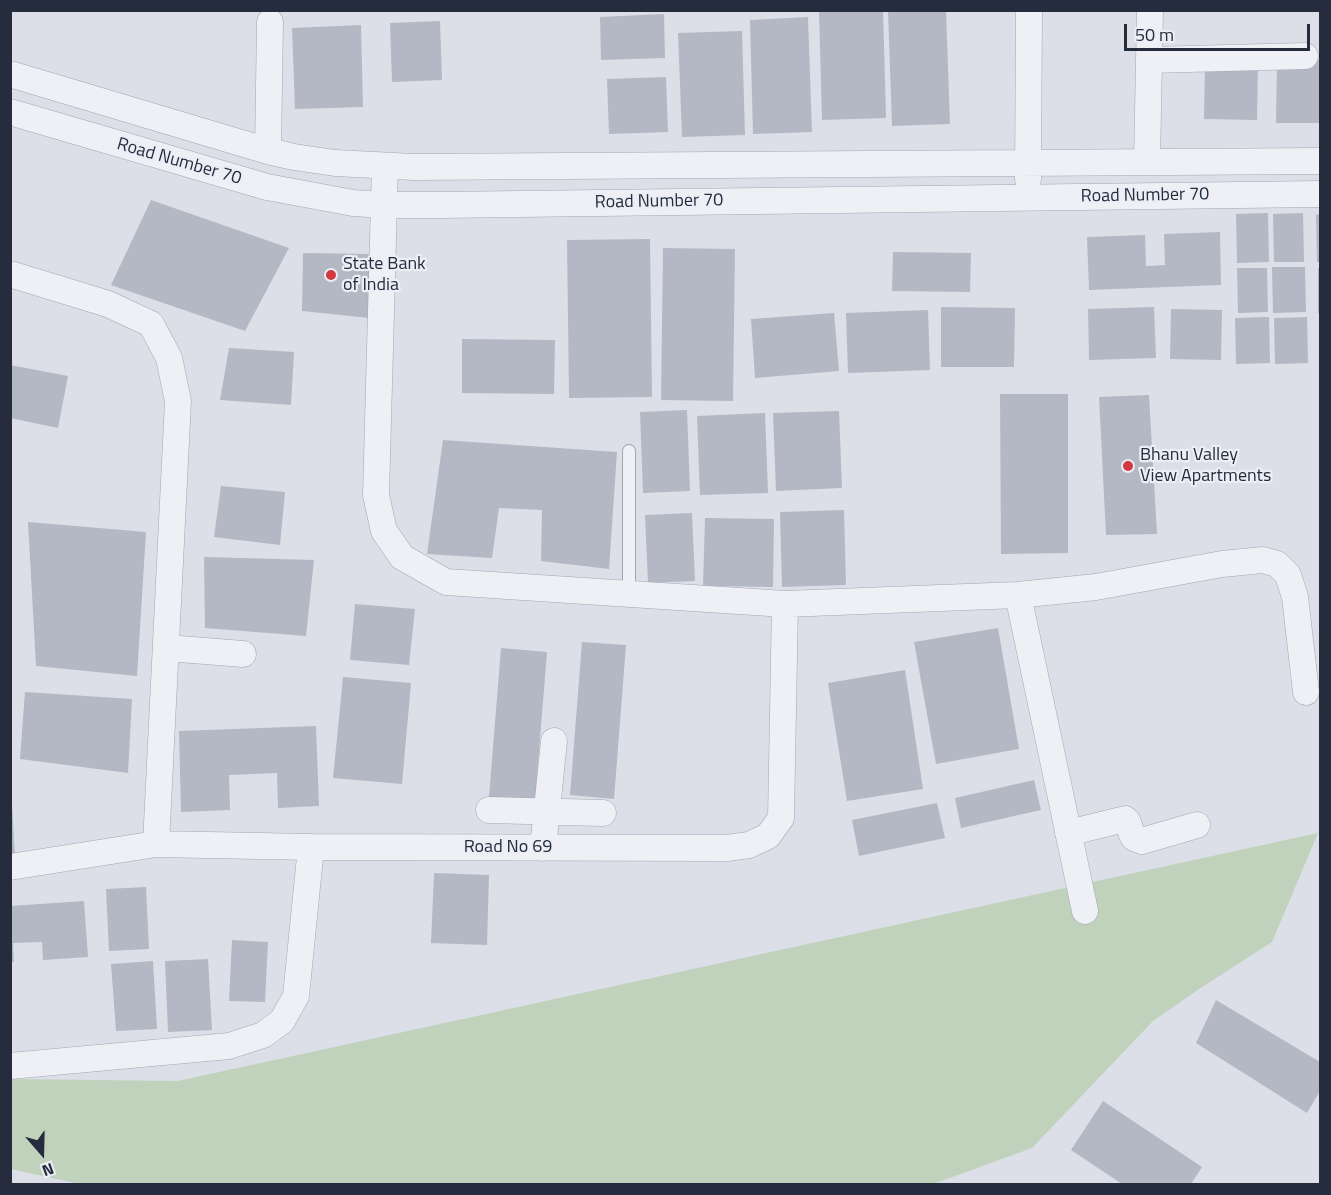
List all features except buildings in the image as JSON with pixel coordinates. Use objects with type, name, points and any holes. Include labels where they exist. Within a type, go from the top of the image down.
[{"type":"street","points":[[1028,197],[1029,10]]},
{"type":"street","points":[[1147,162],[1150,10]]},
{"type":"street","points":[[268,151],[270,21]]},
{"type":"street","points":[[1149,60],[1305,56]]},
{"type":"street","points":[[10,74],[268,151],[335,163],[414,167],[1320,161]]},
{"type":"street","name":"Road Number 70","points":[[10,112],[267,188],[384,205],[1320,194]]},
{"type":"street","points":[[385,166],[376,495],[384,531],[402,557],[446,582],[784,604],[1018,595],[1096,587],[1222,564],[1263,560],[1277,564],[1288,575],[1294,597],[1306,692]]},
{"type":"street","points":[[10,274],[108,304],[151,324],[169,358],[178,400],[156,844]]},
{"type":"street","points":[[1018,595],[1085,911]]},
{"type":"street","name":"Road No 69","points":[[10,867],[156,844],[311,848],[727,848],[749,845],[768,836],[781,818],[784,604]]},
{"type":"street","points":[[167,648],[243,654]]},
{"type":"street","points":[[543,848],[554,741]]},
{"type":"street","points":[[494,848],[492,810],[603,813]]},
{"type":"street","points":[[1068,833],[1125,819],[1134,838],[1142,841],[1197,825]]},
{"type":"street","points":[[10,1066],[229,1046],[263,1035],[282,1021],[296,996],[311,848]]},
{"type":"lane","points":[[629,451],[629,594]]},
{"type":"green space","points":[[1318,833],[1272,942],[1153,1021],[1032,1148],[933,1184],[80,1184],[11,1169],[11,1079],[178,1081]]},
{"type":"place","name":"State Bank of India","points":[[331,275]]},
{"type":"place","name":"Bhanu Valley View Apartments","points":[[1128,466]]}]
